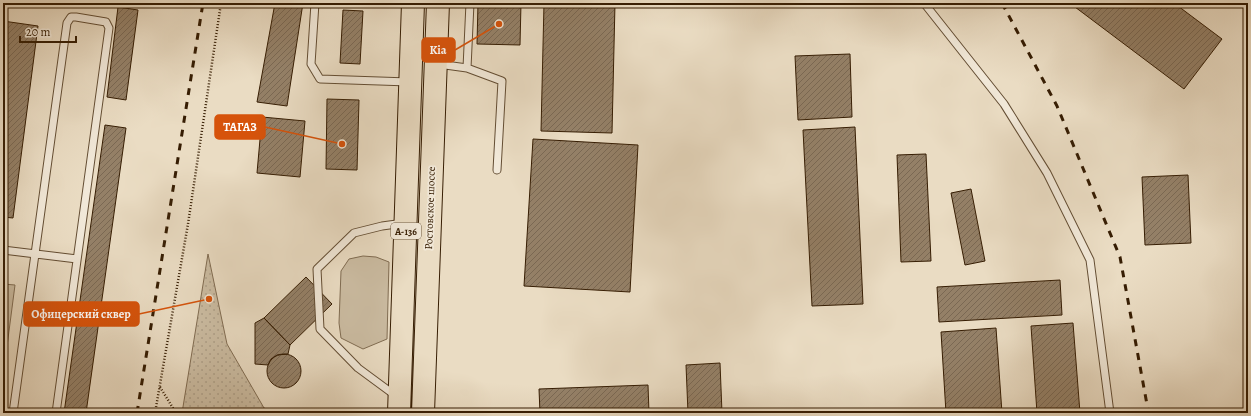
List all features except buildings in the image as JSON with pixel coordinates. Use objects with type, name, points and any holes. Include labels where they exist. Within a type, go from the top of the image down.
[{"type":"main road","name":"А-136","points":[[399,406],[406,223],[409,82],[413,3]]},
{"type":"main road","name":"Ростовское шоссе","points":[[423,413],[438,3]]},
{"type":"lane","points":[[315,3],[311,64],[320,79],[409,82]]},
{"type":"lane","points":[[467,68],[470,3]]},
{"type":"lane","points":[[924,3],[1004,104],[1047,173],[1090,260],[1110,413]]},
{"type":"lane","points":[[13,413],[67,23],[71,17],[76,17],[106,22],[109,28],[56,413]]},
{"type":"lane","points":[[436,63],[467,68],[502,81],[497,170]]},
{"type":"lane","points":[[399,406],[358,368],[320,329],[317,269],[354,234],[382,226],[406,223]]},
{"type":"lane","points":[[3,250],[77,259]]},
{"type":"path","points":[[155,413],[188,224],[221,3]]},
{"type":"path","points":[[160,386],[176,413]]},
{"type":"shaded area","points":[[208,254],[227,344],[264,408],[279,413],[182,413]]},
{"type":"shaded area","points":[[363,256],[376,257],[389,262],[387,339],[363,349],[341,338],[339,323],[341,271],[349,259]]},
{"type":"shaded area","points":[[3,284],[15,285],[6,354],[3,354]]},
{"type":"railway","points":[[137,413],[203,3]]},
{"type":"railway","points":[[1002,3],[1057,106],[1120,257],[1148,410]]},
{"type":"place","name":"Kia","points":[[499,24]]},
{"type":"place","name":"ТАГАЗ","points":[[342,144]]},
{"type":"place","name":"Офицерский сквер","points":[[209,299]]}]
